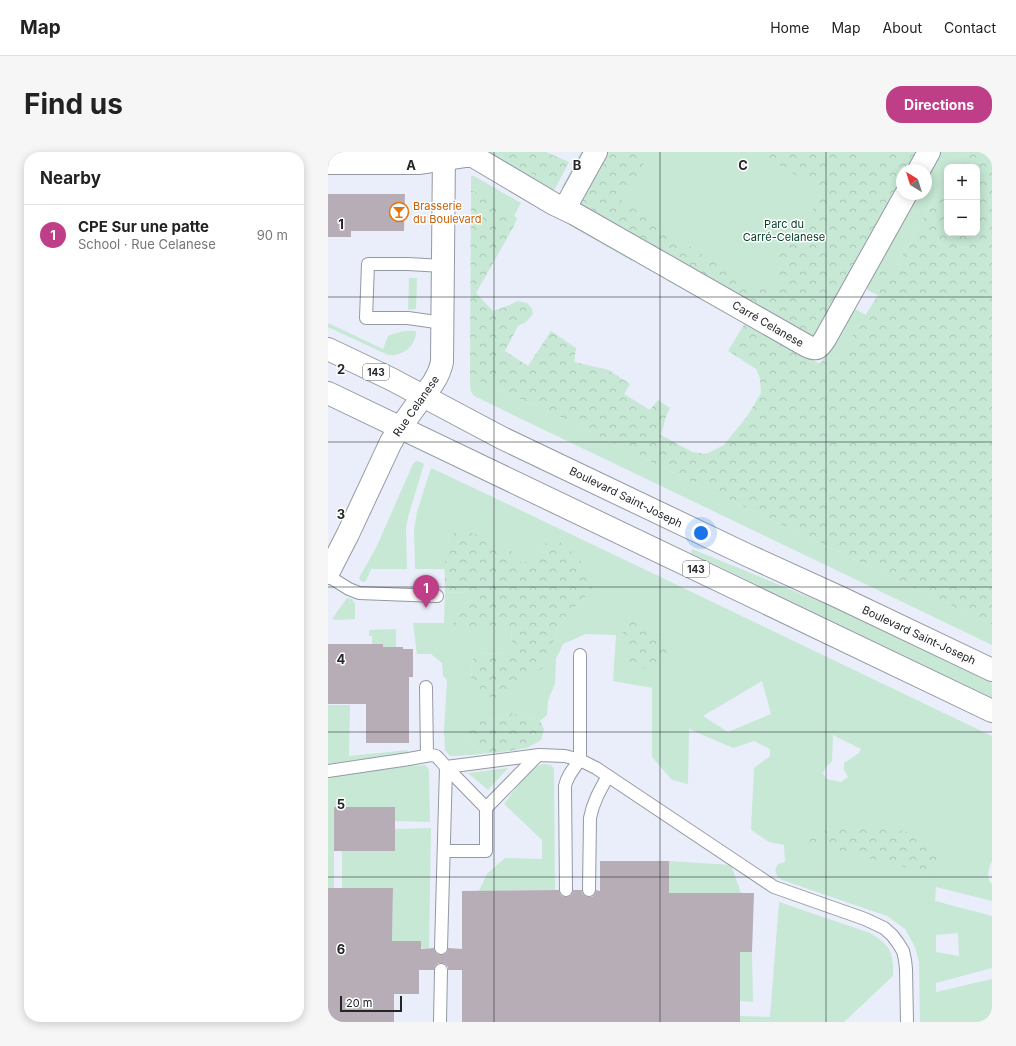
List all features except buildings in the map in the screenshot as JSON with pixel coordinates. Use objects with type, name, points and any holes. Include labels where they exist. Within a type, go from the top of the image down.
[{"type":"main road","points":[[565,208],[596,152]]},
{"type":"main road","points":[[922,164],[929,152]]},
{"type":"main road","name":"Carré Celanese","points":[[328,163],[420,163],[444,156],[473,156],[554,204],[565,208],[807,346],[816,349],[825,340],[903,200]]},
{"type":"main road","name":"Rue Celanese","points":[[328,573],[348,534],[384,456],[400,428],[436,379],[440,370],[442,362],[443,323],[444,156]]},
{"type":"main road","name":"Boulevard Saint-Joseph","points":[[328,349],[391,379],[502,438],[992,670]]},
{"type":"main road","name":"143","points":[[328,393],[992,710]]},
{"type":"lane","points":[[443,266],[368,264],[366,318],[408,318],[443,323]]},
{"type":"lane","points":[[328,576],[359,593],[437,596]]},
{"type":"lane","points":[[566,890],[566,781],[580,760],[580,655]]},
{"type":"lane","points":[[426,687],[427,755]]},
{"type":"lane","points":[[328,770],[409,759],[427,755],[436,756],[486,808],[486,851],[444,851]]},
{"type":"lane","points":[[486,808],[537,756]]},
{"type":"lane","points":[[446,767],[537,756],[565,756],[580,760],[596,768],[774,887],[865,919],[884,928],[892,935],[903,951],[906,969],[907,1022]]},
{"type":"lane","points":[[441,948],[446,767]]},
{"type":"lane","points":[[589,890],[591,811],[594,801],[608,776]]},
{"type":"lane","points":[[440,1022],[441,970]]},
{"type":"green space","points":[[484,152],[494,152],[556,187],[553,191]]},
{"type":"green space","points":[[494,152],[546,152],[569,162],[556,187]]},
{"type":"green space","points":[[581,152],[584,152],[565,189],[562,187]]},
{"type":"green space","name":"Parc du Carré-Celanese","points":[[607,152],[919,152],[908,164],[896,164],[896,192],[815,334],[581,199]]},
{"type":"green space","points":[[607,152],[651,152],[621,200],[756,289],[778,285],[778,247],[798,236],[811,218],[818,189],[760,153],[761,152],[860,152],[881,164],[888,152],[919,152],[912,164],[896,164],[896,192],[815,334],[811,336],[581,206],[581,199]]},
{"type":"green space","points":[[940,152],[962,152],[955,164],[944,164],[944,182],[893,271],[875,279],[879,286],[878,295],[869,291],[865,286],[914,200],[932,200],[932,167]]},
{"type":"green space","points":[[962,152],[992,152],[992,625],[713,492],[552,413],[470,377],[471,190],[517,218],[514,226],[476,293],[493,311],[518,301],[527,303],[532,309],[533,314],[526,322],[518,326],[505,351],[528,366],[551,331],[576,348],[574,362],[609,370],[630,384],[624,394],[650,410],[658,400],[670,408],[666,416],[661,435],[692,452],[706,454],[724,445],[748,415],[761,393],[760,378],[756,369],[728,351],[745,323],[749,322],[820,364],[825,357],[838,359],[878,295],[879,286],[875,279],[876,274],[883,269],[893,271],[944,182],[944,236],[980,236],[980,164],[955,164]]},
{"type":"green space","points":[[471,176],[474,176],[521,203],[514,216],[471,190]]},
{"type":"green space","points":[[558,215],[633,259],[632,261],[557,218]]},
{"type":"green space","points":[[667,277],[732,315],[732,317],[666,280]]},
{"type":"green space","points":[[409,278],[417,278],[416,309],[408,310]]},
{"type":"green space","points":[[852,309],[866,315],[838,359],[825,357]]},
{"type":"green space","points":[[328,323],[383,349],[388,336],[398,332],[416,331],[414,342],[408,349],[399,354],[388,355],[328,327]]},
{"type":"green space","points":[[470,377],[552,413],[713,492],[992,625],[992,645],[476,397],[471,391]]},
{"type":"green space","points":[[416,461],[424,464],[406,528],[407,569],[371,569],[366,581],[361,581],[359,578],[376,548],[413,464]]},
{"type":"green space","points":[[431,468],[572,534],[992,736],[992,861],[988,873],[992,885],[992,901],[936,887],[935,901],[992,916],[992,968],[936,983],[936,992],[992,979],[992,1022],[920,1022],[919,962],[915,947],[905,929],[887,916],[782,880],[778,877],[775,870],[778,864],[785,862],[784,845],[769,842],[751,830],[754,768],[770,756],[770,749],[754,741],[733,748],[689,729],[688,784],[672,780],[652,757],[652,688],[613,681],[616,635],[586,634],[563,644],[556,659],[555,683],[548,701],[547,715],[540,721],[511,713],[498,720],[484,717],[469,734],[470,743],[479,752],[502,752],[450,756],[445,750],[444,730],[447,680],[443,676],[442,663],[431,654],[417,654],[413,623],[444,623],[445,592],[466,593],[473,595],[473,600],[463,603],[502,627],[512,628],[511,653],[473,654],[471,677],[553,645],[557,628],[571,610],[584,599],[542,544],[532,562],[513,562],[512,552],[449,540],[445,569],[415,569],[414,530],[417,512]],"holes":[[[762,681],[771,714],[728,732],[703,716]],[[833,735],[861,749],[859,753],[844,763],[844,770],[848,777],[841,782],[826,779],[823,773],[832,761]],[[958,933],[959,956],[936,952],[936,935]]]},
{"type":"green space","points":[[458,530],[475,534],[513,552],[513,562],[532,562],[542,544],[559,541],[586,567],[594,584],[584,599],[571,610],[557,628],[553,645],[544,667],[513,691],[493,698],[478,693],[471,677],[473,654],[511,653],[512,628],[461,628],[453,623],[454,612],[463,603],[473,600],[472,595],[466,593],[445,592],[447,549],[453,534]]},
{"type":"green space","points":[[692,549],[843,611],[992,683],[992,698],[691,553]]},
{"type":"green space","points":[[347,598],[352,599],[355,604],[355,619],[332,619]]},
{"type":"green space","points":[[632,618],[644,621],[652,629],[665,637],[672,650],[666,661],[648,669],[633,666],[626,658],[627,648],[623,637],[623,625]]},
{"type":"green space","points":[[396,629],[396,647],[383,647],[383,644],[372,644],[372,636],[369,636],[369,630]]},
{"type":"green space","points":[[328,705],[350,705],[349,756],[408,750],[407,753],[328,764]]},
{"type":"green space","points":[[511,713],[540,721],[544,729],[541,740],[527,748],[502,752],[479,752],[470,743],[469,735],[473,723],[484,717],[498,720]]},
{"type":"green space","points":[[542,764],[551,765],[554,769],[555,890],[479,891],[487,874],[505,858],[542,859],[542,840],[504,804],[532,769]]},
{"type":"green space","points":[[425,765],[429,771],[430,822],[395,821],[394,807],[334,807],[334,888],[328,888],[328,776]]},
{"type":"green space","points":[[508,768],[488,790],[468,773]]},
{"type":"green space","points":[[858,824],[904,831],[924,839],[939,857],[936,875],[806,842],[826,830]]},
{"type":"green space","points":[[431,828],[429,948],[421,948],[420,941],[392,941],[393,888],[342,888],[342,851],[395,851],[395,829]]},
{"type":"green space","points":[[669,861],[731,865],[741,893],[669,893]]},
{"type":"green space","points":[[779,902],[870,933],[882,941],[889,950],[893,961],[893,976],[844,1022],[740,1022],[740,1016],[770,1017]]},
{"type":"green space","points":[[740,952],[752,952],[753,1002],[740,1001]]},
{"type":"place","name":"Brasserie du Boulevard","points":[[399,212]]},
{"type":"place","name":"CPE Sur une patte","points":[[426,608]]}]
